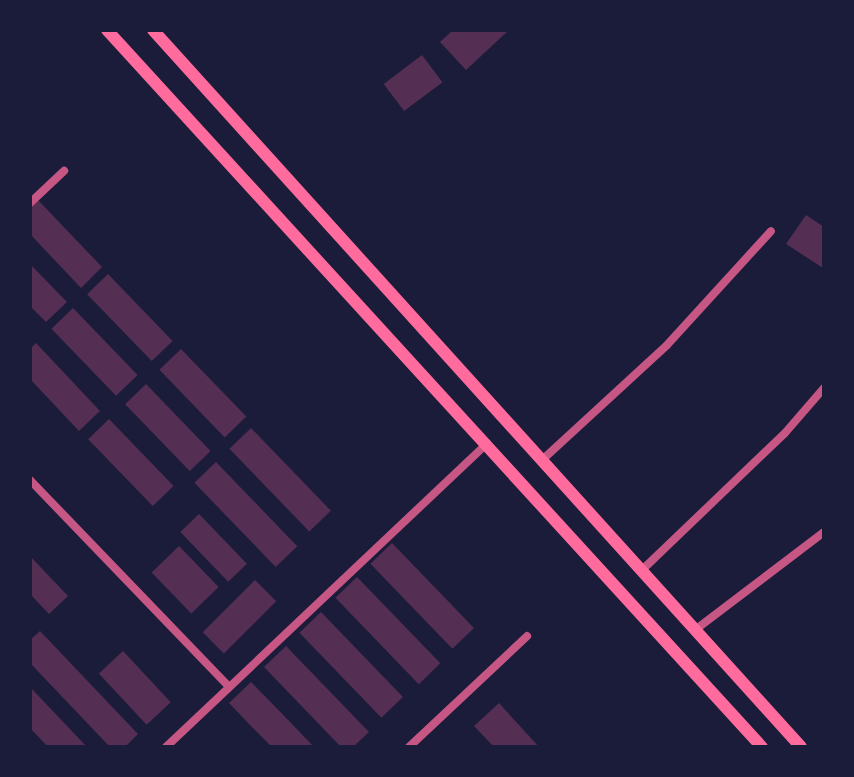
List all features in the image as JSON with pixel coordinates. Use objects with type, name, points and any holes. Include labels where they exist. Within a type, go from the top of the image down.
[{"type":"highway","points":[[107,30],[488,443],[762,747]]},
{"type":"highway","points":[[153,30],[801,747]]},
{"type":"street","points":[[30,203],[64,171]]},
{"type":"street","points":[[541,461],[667,345],[771,231]]},
{"type":"street","points":[[641,571],[785,433],[824,388]]},
{"type":"street","points":[[166,747],[488,443]]},
{"type":"street","points":[[30,480],[229,687]]},
{"type":"street","points":[[695,630],[824,532]]},
{"type":"street","points":[[409,747],[527,636]]},
{"type":"building","points":[[453,30],[509,30],[466,70],[440,42]]},
{"type":"building","points":[[422,55],[442,82],[404,111],[384,84]]},
{"type":"building","points":[[38,200],[102,267],[81,288],[30,234],[30,208]]},
{"type":"building","points":[[806,215],[824,227],[823,268],[786,244]]},
{"type":"building","points":[[30,264],[67,302],[46,322],[30,306]]},
{"type":"building","points":[[108,274],[173,341],[152,361],[87,294]]},
{"type":"building","points":[[73,308],[138,375],[116,396],[51,329]]},
{"type":"building","points":[[36,343],[100,411],[79,431],[30,379],[30,349]]},
{"type":"building","points":[[181,349],[246,417],[225,437],[159,370]]},
{"type":"building","points":[[146,384],[211,451],[190,471],[125,404]]},
{"type":"building","points":[[109,419],[174,486],[153,506],[88,439]]},
{"type":"building","points":[[251,428],[331,511],[309,532],[229,449]]},
{"type":"building","points":[[216,462],[297,546],[276,567],[194,483]]},
{"type":"building","points":[[199,514],[247,564],[228,582],[180,532]]},
{"type":"building","points":[[392,543],[474,628],[452,649],[370,564]]},
{"type":"building","points":[[179,546],[219,587],[191,613],[152,572]]},
{"type":"building","points":[[30,556],[68,596],[49,614],[30,594]]},
{"type":"building","points":[[357,577],[440,663],[419,684],[335,598]]},
{"type":"building","points":[[255,580],[276,601],[224,654],[203,632]]},
{"type":"building","points":[[321,612],[403,697],[381,718],[299,633]]},
{"type":"building","points":[[40,631],[138,734],[125,747],[110,747],[30,663],[30,640]]},
{"type":"building","points":[[286,646],[369,732],[353,747],[341,747],[264,667]]},
{"type":"building","points":[[123,651],[171,702],[147,725],[99,674]]},
{"type":"building","points":[[251,682],[314,747],[272,747],[249,724],[229,703]]},
{"type":"building","points":[[30,687],[87,747],[48,747],[30,728]]},
{"type":"building","points":[[499,703],[539,747],[494,747],[474,726]]}]
